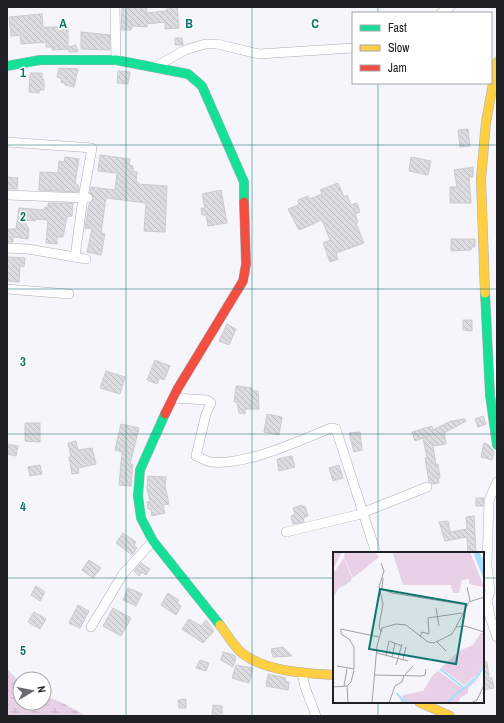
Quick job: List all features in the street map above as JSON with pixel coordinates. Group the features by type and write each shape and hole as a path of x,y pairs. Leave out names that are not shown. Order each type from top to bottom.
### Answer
{"main road":[{"path":"7,66 40,60 116,60 188,74 202,86 244,182 246,264 243,281 173,398 140,470 138,496 141,518 153,541 243,654 266,665 302,673 333,675"},
{"path":"497,62 484,143 484,165 480,180 486,337 490,395 497,445"},
{"path":"429,705 450,716"}],"street":[{"path":"115,7 116,60"},
{"path":"155,67 185,50 205,44 217,44 259,54 352,48"},
{"path":"7,142 92,148 86,198 75,257"},
{"path":"7,195 86,198"},
{"path":"7,248 28,249 86,259"},
{"path":"7,289 69,294"},
{"path":"173,398 207,400 211,403 206,414 196,456 210,462 242,460 290,445 331,428 336,429 376,552"},
{"path":"497,482 489,500 487,558 490,592 487,599 490,617 497,637"},
{"path":"286,532 357,515 426,487"},
{"path":"91,627 123,574 153,541"},
{"path":"302,673 305,687 316,716"}],"green space":[{"path":"7,669 12,674 12,711 52,711 52,699 61,702 86,716 7,716"}],"building":[{"path":"122,7 147,7 146,13 167,11 166,7 177,7 179,28 165,29 165,22 147,24 147,27 132,26 131,30 121,30"},
{"path":"42,14 43,27 68,27 68,47 76,45 78,52 69,52 68,49 52,50 52,47 46,47 46,42 21,44 20,35 11,36 9,17"},
{"path":"81,32 110,35 110,50 81,49"},
{"path":"175,38 182,38 183,45 175,45"},
{"path":"59,68 78,69 74,87 65,85 65,83 61,82 62,79 57,77"},
{"path":"118,71 130,72 128,84 117,83"},
{"path":"30,73 42,73 42,79 44,79 44,90 39,90 39,93 29,92"},
{"path":"468,129 470,146 460,147 458,130"},
{"path":"100,155 130,159 129,165 133,166 133,171 137,172 136,182 138,182 138,184 167,186 165,232 144,231 146,203 106,198 101,233 105,234 101,255 87,252 92,229 85,228 89,204 94,199 90,193 91,187 115,190 117,173 98,171"},
{"path":"65,157 79,159 75,183 79,186 78,192 39,190 40,172 58,173 59,161 64,162"},
{"path":"411,157 431,161 428,175 409,171"},
{"path":"473,167 473,177 469,177 471,203 450,203 450,187 457,187 454,170"},
{"path":"7,177 18,178 17,189 7,189"},
{"path":"338,183 344,197 347,195 351,205 357,203 360,212 355,214 358,222 356,223 364,243 336,253 338,259 330,262 323,243 330,240 322,220 299,230 288,209 299,205 298,200 308,196 310,199 322,194 320,190"},
{"path":"221,190 227,223 208,226 206,215 202,215 201,208 205,208 202,194"},
{"path":"48,203 73,203 72,216 67,217 63,237 57,237 57,244 46,243 48,220 35,219 35,221 23,220 29,229 28,239 13,237 13,242 7,242 7,229 16,229 19,208 44,210 45,207 48,208"},
{"path":"451,239 475,239 475,247 471,247 471,250 451,251"},
{"path":"7,257 25,258 24,267 20,266 19,282 7,281"},
{"path":"463,320 472,320 472,331 463,330"},
{"path":"227,324 236,329 229,345 219,341"},
{"path":"155,360 170,366 164,380 159,378 157,384 147,380"},
{"path":"106,371 125,377 120,394 100,388"},
{"path":"236,386 252,388 252,391 258,391 259,409 245,409 245,414 239,413 237,402 234,402"},
{"path":"267,414 282,417 279,435 264,432"},
{"path":"483,416 486,424 478,427 475,419"},
{"path":"465,419 466,421 444,433 446,444 433,446 440,478 438,478 439,483 432,484 429,482 425,458 427,458 423,438 415,441 412,432 432,426 433,430 451,421"},
{"path":"25,423 40,423 40,442 25,441"},
{"path":"121,424 139,428 130,464 133,464 131,486 119,485 122,452 115,450"},
{"path":"360,432 362,450 354,452 349,433"},
{"path":"76,441 78,450 92,448 96,464 78,468 79,473 72,474 68,443"},
{"path":"484,443 489,445 494,452 492,460 481,457"},
{"path":"7,444 18,446 16,456 7,454"},
{"path":"292,456 295,467 279,471 277,459"},
{"path":"40,465 42,474 30,476 28,467"},
{"path":"339,465 343,478 333,481 329,468"},
{"path":"148,476 166,477 165,486 169,504 163,505 165,513 152,516 151,509 148,509 147,502 150,502 147,489"},
{"path":"476,498 484,498 483,506 476,506"},
{"path":"302,505 302,507 305,506 308,516 303,518 304,522 293,524 291,516 295,514 293,508"},
{"path":"474,516 476,552 468,552 467,537 445,541 439,522 448,521 450,532 467,529 466,517"},
{"path":"123,533 136,542 134,545 137,548 132,555 116,543"},
{"path":"89,560 101,568 93,578 82,570"},
{"path":"141,563 150,569 146,575 142,572 139,576 134,571"},
{"path":"36,586 45,592 40,601 31,595"},
{"path":"128,588 142,594 136,606 123,600"},
{"path":"168,593 179,600 177,603 181,606 176,615 161,605"},
{"path":"78,605 89,611 80,628 69,623"},
{"path":"113,608 131,618 121,636 103,626"},
{"path":"34,612 46,619 40,629 28,622"},
{"path":"189,619 201,626 206,620 214,631 203,643 182,629"},
{"path":"283,647 292,656 273,657 271,649"},
{"path":"223,652 234,655 236,658 233,667 221,660"},
{"path":"200,660 209,663 206,671 196,668"},
{"path":"484,662 487,662 489,678 492,678 494,688 484,690"},
{"path":"236,665 253,668 249,683 232,678"},
{"path":"268,674 286,678 285,681 289,682 288,690 266,686"},
{"path":"186,699 186,708 179,708 178,700"},
{"path":"213,705 222,706 222,716 212,716"}],"traffic: fast":[{"path":"7,66 40,60 116,60 188,74 202,86 244,182 244,202"},
{"path":"485,293 490,395 497,445"},
{"path":"165,414 140,470 138,496 141,518 153,541 220,625"}],"traffic: slow":[{"path":"485,293 481,179 486,122 497,62"},
{"path":"220,625 243,654 264,665 287,670 333,675"},
{"path":"421,703 450,716"}],"traffic: jam":[{"path":"165,414 178,388 243,281 246,264 244,202"}]}
